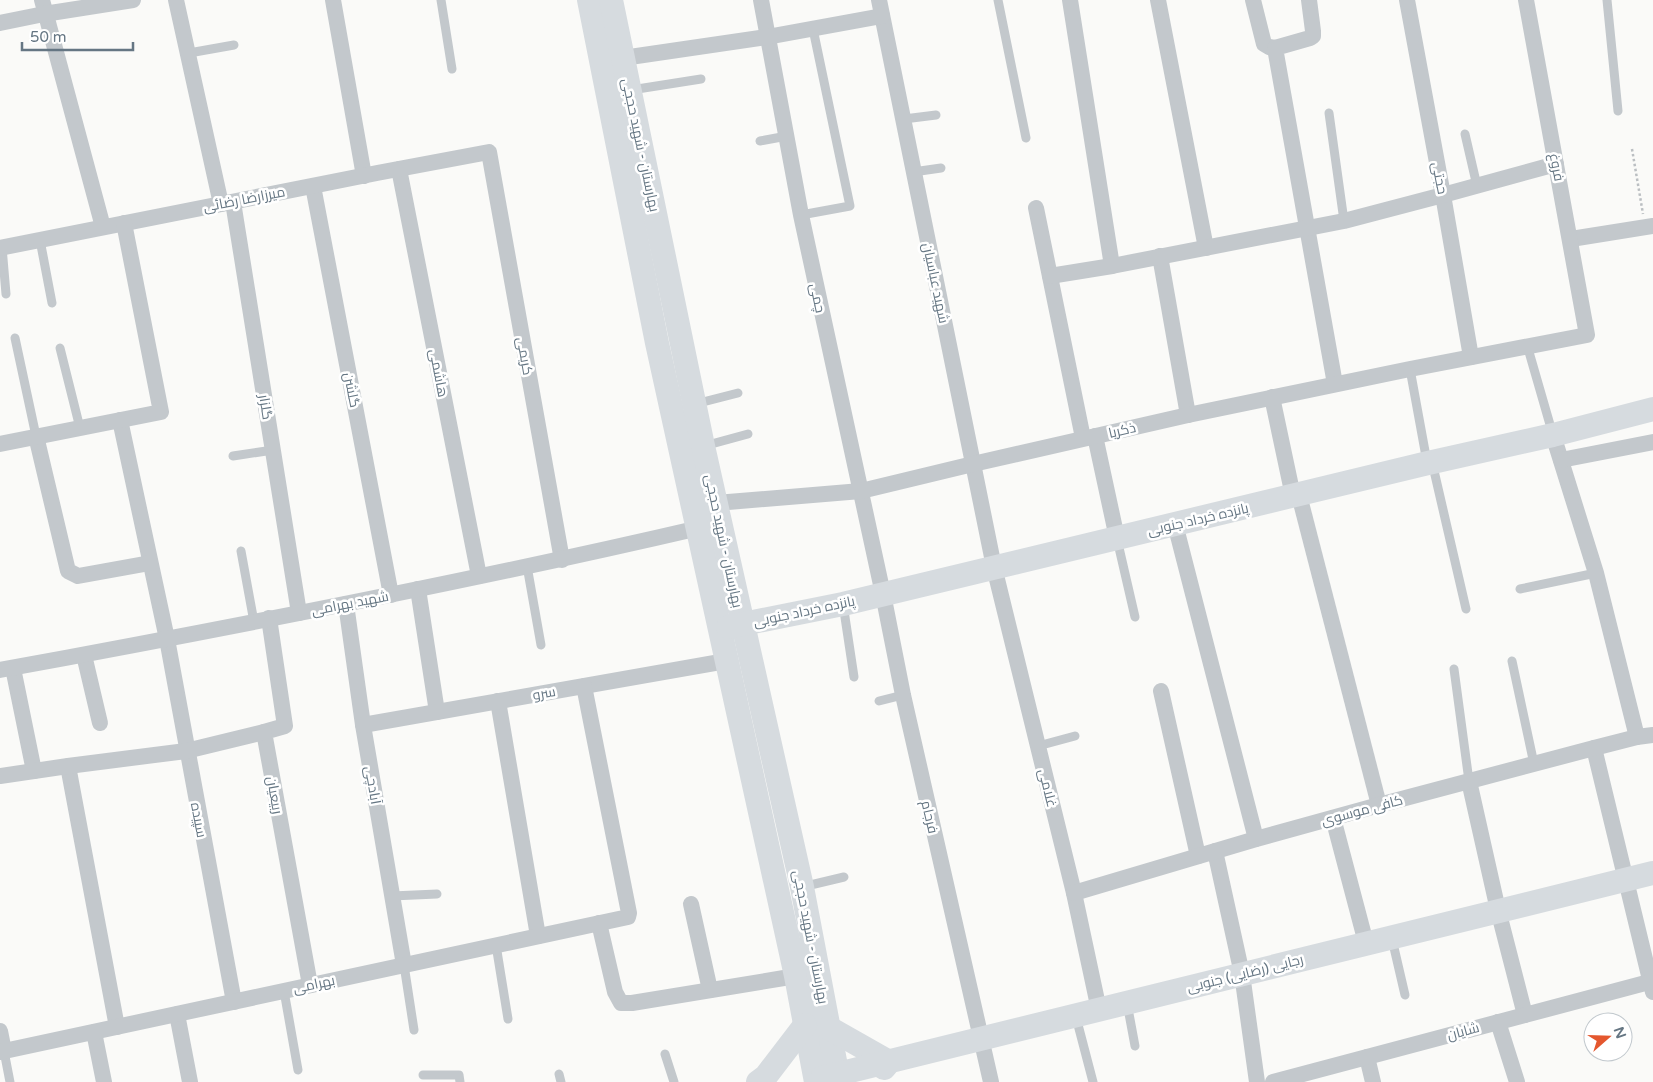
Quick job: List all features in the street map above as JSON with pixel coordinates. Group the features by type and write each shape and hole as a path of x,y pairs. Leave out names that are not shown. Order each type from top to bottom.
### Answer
{"main road":[{"name":"بهارستان - شهید حججی","path":"589,0 657,343 699,528 731,627 802,887 805,1025 823,1080"},
{"name":"بهارستان - شهید حججی","path":"611,0 716,504 731,627 726,662 804,980 829,1028 823,1080"},
{"name":"پانزده خرداد جنوبی","path":"731,627 843,604 994,566 1296,496 1430,462 1553,435 1653,409"},
{"name":"رجایی (رضایی) جنوبی","path":"823,1080 1498,910 1653,873"},
{"path":"758,1082 766,1076 805,1025"},
{"path":"829,1028 889,1062 875,1082"}],"street":[{"path":"0,23 43,7 134,0"},
{"name":"گلزار","path":"176,0 227,203 273,450 299,613"},
{"path":"332,0 364,176"},
{"name":"چمی","path":"761,0 800,215 883,594"},
{"path":"1070,0 1112,266"},
{"path":"1158,0 1206,248"},
{"path":"1253,0 1264,44 1275,48 1313,36 1314,31 1309,0"},
{"name":"حجتی","path":"1407,0 1471,357"},
{"name":"فروغ","path":"1526,0 1587,335"},
{"path":"43,7 104,227"},
{"path":"624,58 813,29 881,8"},
{"name":"شهید عباسیان","path":"881,8 994,566"},
{"path":"1275,48 1335,384"},
{"name":"میرزارضا رضائی","path":"1,244 40,240 489,152"},
{"name":"کریمی","path":"489,152 562,560"},
{"path":"1050,276 1112,266 1308,228 1443,196 1556,164"},
{"name":"هاشمی","path":"399,169 479,576"},
{"name":"گلشن","path":"313,186 391,595"},
{"path":"1036,208 1050,276 1089,437 1117,538"},
{"path":"0,444 161,412 124,223"},
{"path":"1571,239 1649,227"},
{"path":"1160,256 1188,415"},
{"name":"ذکریا","path":"716,504 861,491 1188,415 1527,345 1587,335"},
{"path":"1272,397 1296,496 1380,805"},
{"name":"سپیده","path":"120,420 167,638 186,751 234,1002"},
{"path":"1553,435 1596,573 1637,737"},
{"path":"36,436 68,571 78,576 150,563"},
{"path":"1561,460 1653,442"},
{"path":"1175,524 1256,839"},
{"name":"شهید بهرامی","path":"7,669 391,595 562,560 699,528"},
{"name":"غلامی","path":"994,566 1074,893 1099,1010"},
{"path":"418,589 437,712"},
{"name":"فرجام","path":"883,594 903,695 991,1082"},
{"name":"آبادچی","path":"346,604 363,725 404,965"},
{"path":"0,776 186,751 285,726 262,620"},
{"path":"84,655 100,723"},
{"name":"سرو","path":"363,725 726,662"},
{"path":"7,669 34,771"},
{"name":"بهرامی","path":"2,1051 628,917 621,871 584,686"},
{"path":"1161,691 1198,856"},
{"path":"498,701 538,936"},
{"name":"ربیعیان","path":"264,732 310,985"},
{"name":"کافی موسوی","path":"1074,893 1256,839 1380,805 1594,748 1653,735"},
{"path":"1594,748 1652,985"},
{"path":"68,766 117,1027"},
{"path":"1469,781 1498,910 1525,1015"},
{"path":"1333,818 1366,943"},
{"path":"1215,851 1242,974 1257,1082"},
{"path":"691,904 710,990"},
{"path":"599,923 615,992 621,1003 632,1003 710,990 804,980"},
{"name":"شایان","path":"1273,1082 1525,1015 1652,985"},
{"path":"177,1014 190,1082"},
{"path":"1498,1022 1517,1082"},
{"path":"0,1031 2,1051"},
{"path":"94,1032 104,1082"},
{"path":"1367,1057 1373,1082"}],"lane":[{"path":"442,0 452,69"},
{"path":"998,0 1026,138"},
{"path":"1607,0 1618,111"},
{"path":"800,215 850,206 813,29"},
{"path":"189,53 234,45"},
{"path":"631,90 701,79"},
{"path":"1329,113 1344,220"},
{"path":"904,119 936,115"},
{"path":"1465,134 1477,186"},
{"path":"760,141 787,136"},
{"path":"913,172 941,168"},
{"path":"40,240 52,303"},
{"path":"1,244 6,294"},
{"path":"15,338 36,436"},
{"path":"1527,345 1553,435"},
{"path":"60,348 80,428"},
{"path":"1410,369 1430,462 1466,608"},
{"path":"695,404 738,393"},
{"path":"704,446 748,434"},
{"path":"233,456 273,450"},
{"path":"1117,538 1135,617"},
{"path":"241,551 262,620"},
{"path":"527,566 541,645"},
{"path":"1520,589 1596,573"},
{"path":"843,604 854,677"},
{"path":"1512,661 1534,764"},
{"path":"1454,669 1469,781"},
{"path":"879,701 903,695"},
{"path":"1038,746 1075,736"},
{"path":"802,887 844,877"},
{"path":"392,896 437,894"},
{"path":"1392,937 1405,995"},
{"path":"496,945 508,1019"},
{"path":"404,965 414,1030"},
{"path":"284,991 298,1070"},
{"path":"1127,1003 1136,1046"},
{"path":"1075,1016 1093,1082"},
{"path":"2,1051 10,1082"},
{"path":"665,1054 674,1082"},
{"path":"423,1075 459,1075 460,1082"}],"path":[{"path":"1632,149 1649,227"}]}
